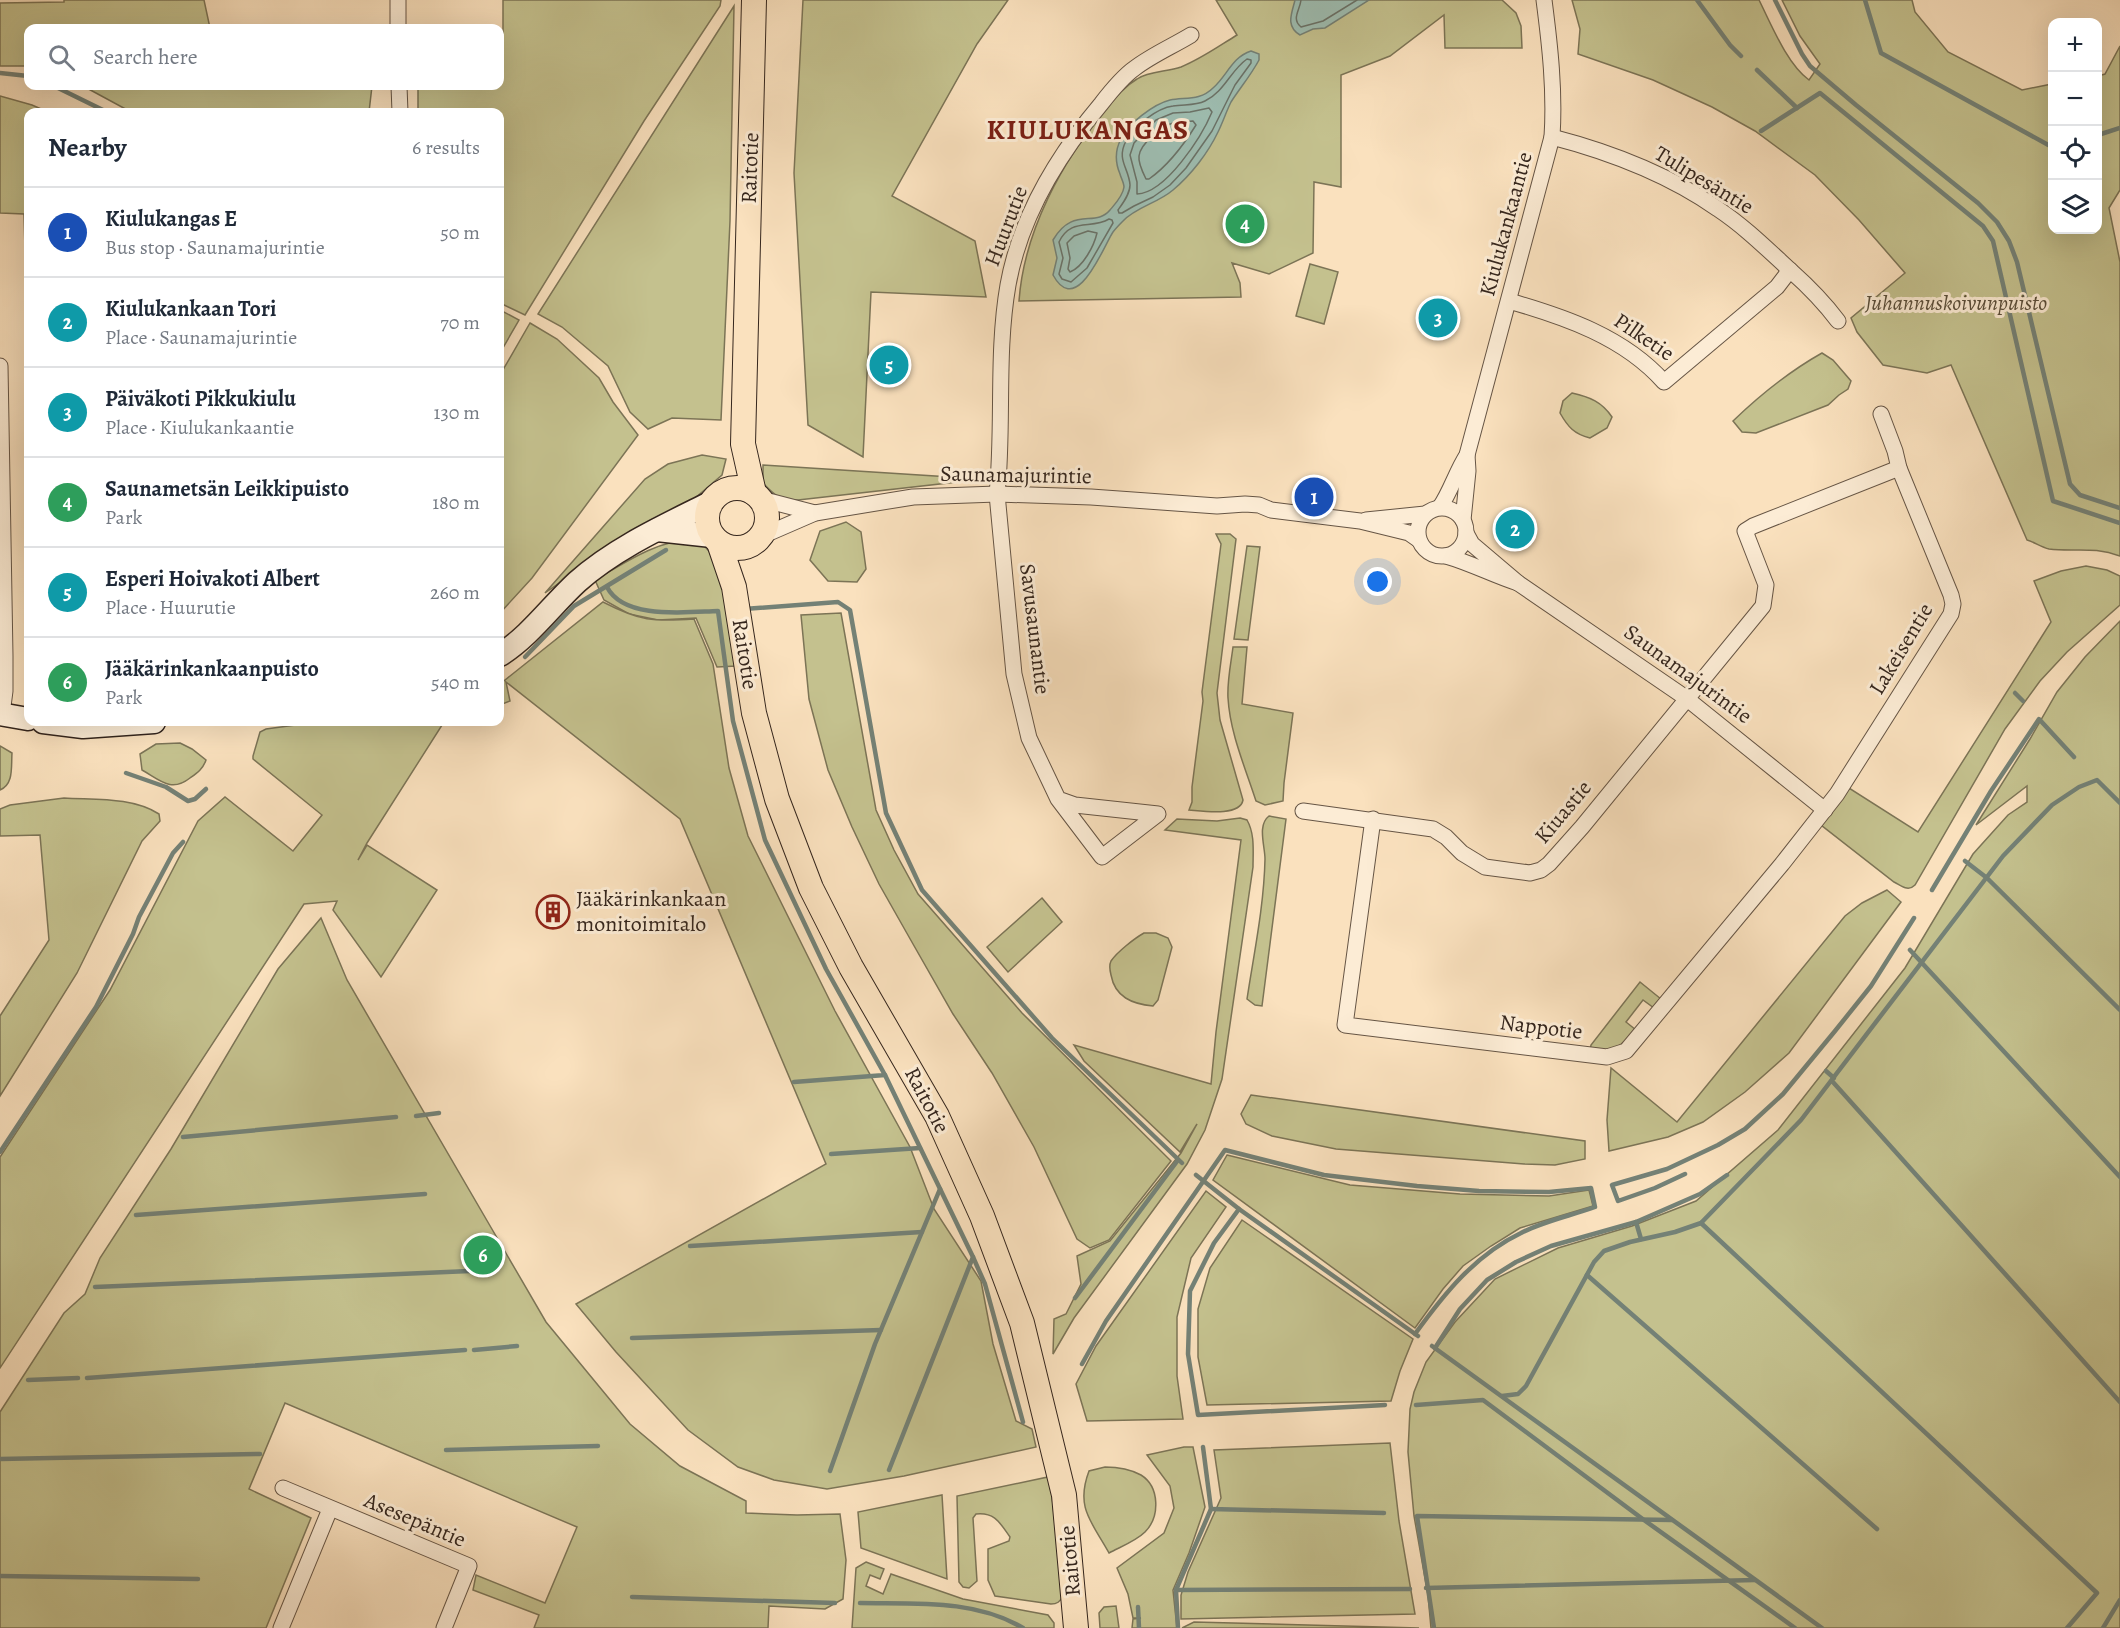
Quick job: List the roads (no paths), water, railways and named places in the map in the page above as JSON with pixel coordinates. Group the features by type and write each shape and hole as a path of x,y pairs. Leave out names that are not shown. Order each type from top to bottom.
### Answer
{"main road":[{"name":"Raitotie","path":"734,587 755,542 766,527 768,517 766,508 757,496 743,444 754,0"},
{"name":"Raitotie","path":"719,496 743,444"},
{"path":"755,542 728,547 716,539 707,519 719,496 736,488 757,496"},
{"name":"Raitotie","path":"716,539 734,587 754,713 777,799 811,888 851,967 937,1116 982,1216 1022,1323 1064,1495 1076,1628"}],"street":[{"path":"398,0 398,24"},
{"name":"Kiulukankaantie","path":"1440,507 1467,455 1552,137 1554,98 1544,0"},
{"name":"Huurutie","path":"997,494 999,392 1008,285 1025,229 1059,160 1088,118 1116,85 1141,64 1191,35"},
{"path":"399,90 400,108"},
{"name":"Tulipesäntie","path":"1552,137 1619,157 1667,179 1717,208 1759,240 1818,295 1838,321"},
{"name":"Pilketie","path":"1509,301 1601,334 1636,356 1664,382 1777,287 1790,270"},
{"path":"0,366 5,656 5,690 1,714 24,718"},
{"name":"Lakeisentie","path":"1825,810 1844,784 1951,614 1953,604 1899,468 1881,414"},
{"name":"Kiulukankaantie","path":"1465,526 1467,455"},
{"path":"1686,698 1763,606 1766,585 1745,531 1899,468"},
{"name":"Saunamajurintie","path":"755,542 815,513 914,497 997,494 1091,497 1217,506 1259,505 1272,510 1360,521 1409,533 1419,540"},
{"name":"Savusaunantie","path":"997,494 1014,674 1029,738 1058,799 1102,857 1158,814 1076,806 1058,799"},
{"path":"504,652 526,635 577,582 601,564 719,496"},
{"name":"Saunamajurintie","path":"757,496 815,513"},
{"path":"1440,507 1453,510 1465,526 1460,548 1446,556 1430,553 1419,540 1418,526 1425,514 1440,507"},
{"name":"Saunamajurintie","path":"1360,521 1425,514"},
{"name":"Saunamajurintie","path":"1465,526 1472,544 1518,583 1686,698 1825,810"},
{"path":"657,530 716,539"},
{"name":"Saunamajurintie","path":"1446,556 1518,583"},
{"name":"Kiuastie","path":"1303,811 1433,829 1446,837 1462,853 1485,867 1530,873 1541,870 1582,827 1686,698"},
{"path":"74,726 96,726"},
{"name":"Nappotie","path":"1373,819 1345,1025 1607,1057 1626,1051 1825,810"},
{"name":"Asesepäntie","path":"283,1488 469,1566 444,1628"},
{"path":"281,1628 330,1509"}],"water":[{"path":"1295,0 1369,0 1325,28 1313,29 1300,35 1292,28 1291,23"},
{"path":"1251,51 1259,54 1259,60 1231,102 1214,140 1186,178 1173,190 1134,212 1121,223 1113,232 1089,275 1080,284 1071,289 1062,286 1053,275 1057,258 1053,240 1061,230 1076,220 1098,218 1104,215 1122,194 1124,184 1116,156 1124,133 1142,115 1164,102 1198,97 1208,92 1239,58"}],"waterway":[{"path":"1697,0 1730,45 1741,56"},
{"path":"1775,0 1810,66 1978,203 1997,222 2009,241 2017,262 2070,484 2080,495 2120,508"},
{"path":"1865,0 1881,53 2048,145"},
{"path":"1757,70 1797,108"},
{"path":"0,73 24,76"},
{"path":"62,90 99,108"},
{"path":"1761,131 1820,93 1983,226 1993,241 2053,501 2120,523"},
{"path":"2102,134 2120,128"},
{"path":"525,657 574,606 666,550"},
{"path":"607,587 615,598 641,609 673,613 718,611 733,721 765,840 826,969 885,1075 794,1082"},
{"path":"744,609 838,602 850,610 886,813 922,890 1052,1038 1182,1163"},
{"path":"2015,693 2023,701"},
{"path":"1932,890 1991,791 2039,719 2074,757"},
{"path":"126,773 166,787 188,801 195,799 206,789"},
{"path":"1502,1396 1518,1394 1526,1386 1594,1262 1604,1251 1701,1223 1801,1120 2003,856 2052,805 2079,787 2097,780 2120,803"},
{"path":"0,1152 96,1007 133,934 139,917 173,853 183,842"},
{"path":"1965,861 1987,878 2120,1010"},
{"path":"1685,1174 1618,1201 1612,1185 1667,1169 1718,1145 1745,1129 1783,1094 1835,1031 1871,986 1914,918"},
{"path":"1910,950 2120,1177"},
{"path":"1826,1071 1834,1078"},
{"path":"885,1075 973,1257 889,1470"},
{"path":"1832,1081 2120,1402"},
{"path":"416,1116 439,1113"},
{"path":"183,1137 396,1117"},
{"path":"831,1154 920,1148"},
{"path":"1082,1364 1106,1321 1225,1150 1324,1175 1417,1186 1479,1191 1549,1192 1591,1188 1595,1207 1530,1229 1489,1252 1449,1290 1415,1334"},
{"path":"1075,1298 1178,1160"},
{"path":"1196,1175 1239,1209 1418,1336"},
{"path":"1435,1348 1460,1309 1487,1280 1516,1262 1551,1246 1636,1222 1700,1194 1727,1175"},
{"path":"830,1471 875,1344 940,1189"},
{"path":"136,1215 425,1194"},
{"path":"1239,1209 1214,1243 1190,1291 1188,1354 1198,1415 1385,1405"},
{"path":"1636,1222 1641,1239"},
{"path":"1701,1223 2097,1593 2067,1628"},
{"path":"690,1246 922,1232"},
{"path":"973,1257 985,1284 1023,1422"},
{"path":"95,1287 470,1271"},
{"path":"1587,1275 1877,1529"},
{"path":"632,1338 881,1330"},
{"path":"474,1350 517,1346"},
{"path":"1432,1346 1822,1628"},
{"path":"87,1378 465,1350"},
{"path":"28,1380 78,1378"},
{"path":"1416,1405 1483,1400 1644,1520 1795,1628"},
{"path":"446,1450 598,1446"},
{"path":"1178,1628 1176,1590 1211,1509 1203,1447"},
{"path":"0,1459 260,1454"},
{"path":"1211,1509 1384,1513"},
{"path":"1434,1628 1417,1516 1672,1520"},
{"path":"0,1576 198,1579"},
{"path":"1426,1588 1755,1580"},
{"path":"1176,1590 1410,1589"},
{"path":"632,1597 835,1603"},
{"path":"2103,1628 2120,1600"},
{"path":"860,1603 923,1604 965,1608 985,1612 1023,1628"},
{"path":"1138,1607 1139,1628"}],"place":[{"name":"Saunametsän Leikkipuisto","path":"1245,224"},
{"name":"Päiväkoti Pikkukiulu","path":"1438,318"},
{"name":"Esperi Hoivakoti Albert","path":"889,365"},
{"name":"Kiulukangas E","path":"1314,497"},
{"name":"Kiulukankaan Tori","path":"1515,529"},
{"name":"Jääkärinkankaan monitoimitalo","path":"553,912"},
{"name":"Jääkärinkankaanpuisto","path":"483,1255"}],"district":[{"name":"KIULUKANGAS","path":"1088,130"}],"park label":[{"name":"Juhannuskoivunpuisto","path":"1956,303"}]}
